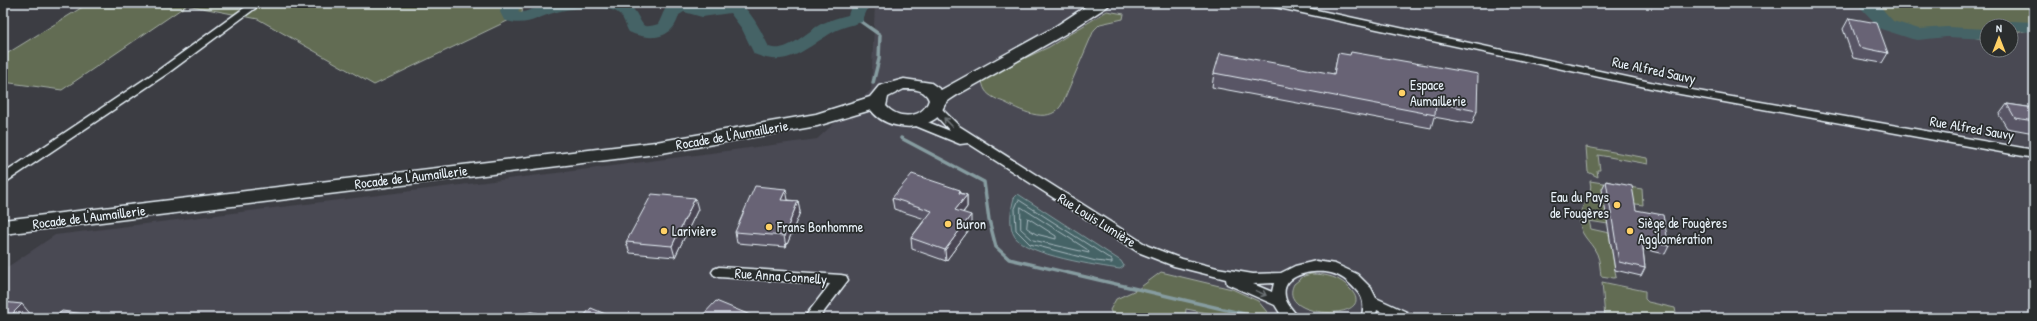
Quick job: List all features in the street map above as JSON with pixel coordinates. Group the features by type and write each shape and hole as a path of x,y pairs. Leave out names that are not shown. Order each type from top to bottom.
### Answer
{"main road":[{"path":"1014,55 941,82 924,86 904,84 895,86 880,94 881,108 893,120 915,120 931,114 937,104 951,91 1059,31 1102,3"},
{"path":"924,86 934,91 937,104"},
{"name":"Rocade de l'Aumaillerie","path":"3,227 656,148 881,108"}],"street":[{"name":"Rue Alfred Sauvy","path":"1270,3 1669,90 2034,154"},
{"path":"3,180 164,71 256,4"},
{"name":"Rue Louis Lumière","path":"937,104 955,129 1143,249 1179,263 1217,274 1280,302"},
{"name":"Rue Louis Lumière","path":"915,120 985,149"},
{"path":"1291,318 1280,302 1279,285 1283,278 1301,267 1320,266 1330,267 1344,272 1363,286 1370,301 1371,308 1368,318"},
{"name":"Rue Anna Connelly","path":"719,272 841,280 811,318"},
{"name":"Rue Louis Lumière","path":"1217,274 1253,279 1283,278"},
{"path":"1370,301 1406,318"}],"shaded area":[{"path":"875,3 1095,3 1115,7 1126,3 1865,3 1879,26 1923,38 1948,32 1979,38 1979,58 2019,58 2019,32 2034,29 2034,318 3,318 3,270 55,235 597,168 817,139 871,90"}],"green space":[{"path":"89,3 523,3 522,14 374,85 258,19 187,5 62,90 3,82 3,56"},
{"path":"1865,3 2034,3 2034,29 2019,32 2019,18 1979,18 1979,38 1948,32 1924,38 1878,26"},
{"path":"1107,11 1124,14 1123,19 1100,24 1094,30 1063,102 1052,114 1037,115 1029,113 994,98 985,90 982,78 1049,47"},
{"path":"1586,147 1647,158 1648,164 1598,155 1600,170 1597,170 1598,177 1588,172"},
{"path":"1590,181 1642,189 1643,205 1629,203 1608,224 1589,221 1591,229 1609,233 1616,277 1614,278 1601,276 1597,254 1585,237 1581,228 1580,216 1589,195 1591,186"},
{"path":"1161,272 1232,289 1258,301 1272,318 1234,318 1186,309 1185,318 1131,318 1113,316 1110,310 1116,299 1138,289"},
{"path":"1311,274 1332,277 1346,285 1356,299 1352,307 1341,311 1327,312 1312,310 1299,305 1292,296 1294,284 1304,276"},
{"path":"1602,282 1645,291 1645,299 1648,302 1675,308 1677,318 1605,318"}],"water":[{"path":"1018,194 1121,261 1124,266 1120,269 1064,259 1033,249 1022,243 1015,237 1011,228 1011,212 1013,202 1014,198"}],"building":[{"path":"1849,18 1877,23 1888,53 1859,47"},
{"path":"1351,52 1478,74 1477,111 1436,103 1435,115 1214,73 1220,53 1334,74 1338,53 1350,55"},
{"path":"2007,104 2034,108 2034,121 2015,118"},
{"name":"Buron","path":"912,174 960,190 959,193 967,195 955,210 971,215 945,250 911,238 932,211 892,198"},
{"name":"Siège de Fougères Agglomération","path":"1606,181 1632,186 1636,210 1663,215 1669,246 1642,241 1645,268 1619,262"},
{"name":"Frans Bonhomme","path":"755,186 786,189 781,200 798,201 784,236 735,232"},
{"name":"Larivière","path":"652,194 695,198 672,246 626,242"},
{"path":"716,301 755,317 700,318"},
{"path":"3,302 22,304 13,313 50,318 3,318"},
{"path":"591,308 615,318 582,318"},
{"path":"62,311 100,316 98,318 54,318"}],"waterway":[{"path":"512,3 509,12 510,16 515,18 526,18 556,7 572,4 594,3"},
{"path":"603,3 624,9 630,16 635,28 644,32 664,29 668,25 671,13 681,6 702,12 721,8 732,8 737,10 751,28 761,50 770,54 787,53 829,27 856,18 861,3"},
{"path":"1865,3 1871,7 1887,25 1918,35 1947,32 1979,34"},
{"path":"856,18 880,35 879,59 873,83"},
{"path":"2019,26 2034,27"},
{"path":"901,138 984,182 989,220 996,247 1009,259 1257,317"}],"place":[{"name":"Espace Aumaillerie","path":"1402,93"},
{"name":"Eau du Pays de Fougères","path":"1617,205"},
{"name":"Buron","path":"948,224"},
{"name":"Frans Bonhomme","path":"769,227"},
{"name":"Larivière","path":"664,231"},
{"name":"Siège de Fougères Agglomération","path":"1630,231"}]}
